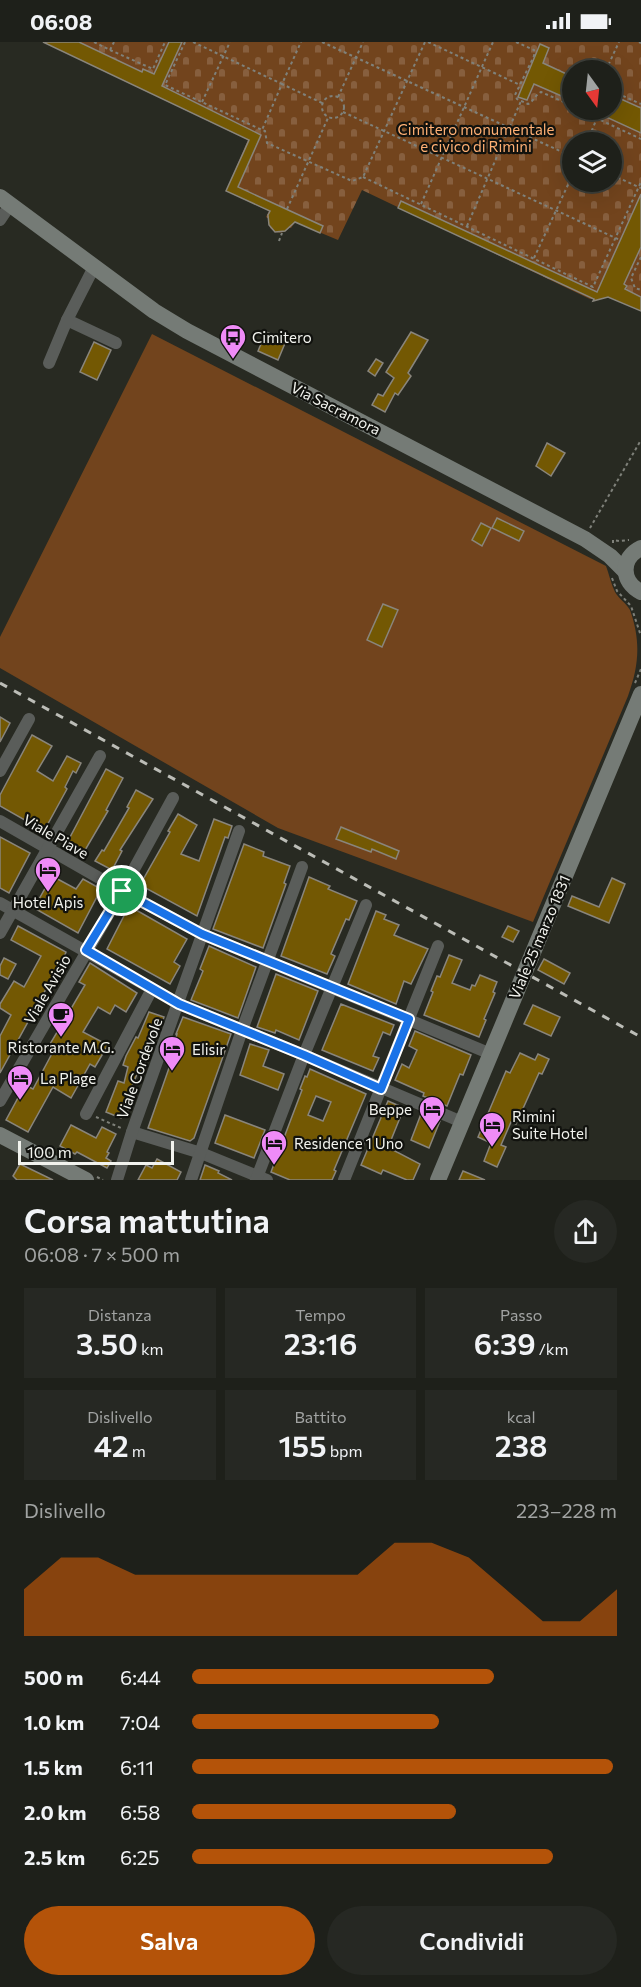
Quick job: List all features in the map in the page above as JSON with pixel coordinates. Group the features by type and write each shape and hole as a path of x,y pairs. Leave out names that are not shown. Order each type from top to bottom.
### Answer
{"street":[{"path":"0,220 5,201"},
{"name":"Via Sacramora","path":"5,201 153,310 187,331 585,539 610,556 618,571 640,594"},
{"path":"50,363 67,320 94,267"},
{"path":"67,320 116,343"},
{"name":"Via Sacramora","path":"585,539 613,549 638,545"},
{"path":"618,571 638,545"},
{"name":"Viale 25 marzo 1831","path":"438,1180 641,694"},
{"path":"0,771 29,719"},
{"path":"0,933 100,756"},
{"name":"Viale Avisio","path":"0,1101 122,891 172,798"},
{"name":"Viale Piave","path":"0,821 202,934 491,1054"},
{"name":"Viale Cordevole","path":"117,1180 239,831"},
{"path":"191,1180 242,1030 302,867"},
{"path":"0,903 179,1004 462,1122"},
{"path":"132,1132 201,1153 260,1179 304,1055 366,906"},
{"path":"344,1180 438,946"},
{"path":"86,1113 152,988"},
{"path":"0,1135 86,1180"}],"path":[{"path":"94,42 153,69 165,42"},
{"path":"110,50 114,42"},
{"path":"185,42 165,85 265,131 267,143 352,181 363,177 593,287 641,182"},
{"path":"193,42 322,103"},
{"path":"202,102 230,42"},
{"path":"262,130 301,42"},
{"path":"322,42 562,152"},
{"path":"338,97 363,42"},
{"path":"363,177 426,42 520,85"},
{"path":"421,204 493,42"},
{"path":"516,42 534,50 534,56 515,95 517,99 528,104 532,102 536,94 541,92 562,101"},
{"path":"611,60 619,42"},
{"path":"622,95 641,104"},
{"path":"330,96 338,97 343,102 343,112 336,118 328,118 322,111 322,103 330,96"},
{"path":"467,226 521,101"},
{"path":"343,112 620,240"},
{"path":"287,209 328,118"},
{"path":"601,120 641,139"},
{"path":"622,180 640,188"},
{"path":"534,259 565,192"},
{"path":"279,241 282,233"},
{"path":"641,257 631,278 635,288 641,290"},
{"path":"585,539 641,440"},
{"path":"612,544 613,540 638,545"},
{"path":"618,571 613,582 617,591 631,606 641,636"},
{"path":"86,1113 132,1132"}],"green space":[{"name":"Cimitero monumentale e civico di Rimini","path":"53,42 641,42 641,311 609,296 590,299 362,190 338,240 295,222 285,231 275,231 270,228 269,219 266,217 269,211 226,191 248,140 51,46"},
{"path":"152,334 606,566 615,592 630,610 634,621 637,653 634,674 628,696 533,922 278,828 0,668 0,637"}],"building":[{"path":"43,42 79,42 142,72 143,69 154,74 169,42 182,42 162,86 261,135 238,187 323,226 320,233 295,222 285,231 275,232 269,225 270,211 226,191 249,140"},
{"path":"540,44 549,48 543,63 562,72 562,96 534,84 527,100 518,97"},
{"path":"622,99 641,108 641,133 613,120 622,120"},
{"path":"641,194 641,247 624,284 627,286 625,289 641,297 641,311 608,297 593,301 594,299 398,208 401,201 597,292"},
{"path":"266,332 286,341 278,360 258,351"},
{"path":"411,332 428,340 408,373 411,376 398,395 395,393 385,412 372,405 378,394 383,396 394,378 386,372"},
{"path":"94,342 111,350 97,380 80,372"},
{"path":"376,359 383,363 375,376 368,371"},
{"path":"547,443 565,453 551,476 536,466"},
{"path":"497,518 524,531 519,541 492,528"},
{"path":"481,523 491,528 482,546 472,540"},
{"path":"383,604 398,610 382,647 367,640"},
{"path":"0,717 10,723 0,742"},
{"path":"32,735 52,746 37,771 53,781 67,756 81,763 76,773 73,771 65,787 67,789 44,831 0,806 0,795"},
{"path":"106,769 123,778 106,810 108,811 84,852 68,841"},
{"path":"136,790 153,799 120,850 122,851 112,870 95,861 102,850 104,851 129,808 127,807"},
{"path":"178,814 197,825 181,854 199,861 214,819 232,826 228,838 225,837 197,916 140,885"},
{"path":"341,827 399,851 396,859 372,849 371,852 336,839"},
{"path":"0,837 30,853 9,893 0,888"},
{"path":"244,844 264,852 263,856 290,866 284,883 286,884 263,948 213,929"},
{"path":"52,876 76,889 83,879 101,889 78,933 34,908"},
{"path":"309,877 330,886 328,889 357,901 349,920 346,919 331,954 335,956 327,974 281,956"},
{"path":"612,878 625,884 609,923 568,906 572,896 599,907"},
{"path":"129,906 187,939 174,962 180,966 170,984 107,949"},
{"path":"376,911 386,915 384,919 399,925 394,935 428,949 411,984 404,981 396,1004 348,984"},
{"path":"18,926 66,952 59,970 57,969 0,1073 0,1036 11,1015 0,1008 0,1004 14,981 24,987 41,956 11,940"},
{"path":"508,926 519,931 513,942 502,937"},
{"path":"209,946 256,967 238,1018 191,1000 203,971 200,969"},
{"path":"449,955 462,960 452,983 470,990 472,985 475,986 480,975 497,982 479,1037 424,1015 437,976 440,977"},
{"path":"4,958 16,964 8,979 0,975 0,966"},
{"path":"544,959 570,973 564,984 538,970"},
{"path":"90,963 137,993 126,1012 115,1005 110,1014 98,1007 83,1032 108,1045 95,1067 90,1064 71,1098 53,1087 28,1132 6,1120 25,1085 33,1089 55,1048 50,1044 85,985 79,982"},
{"path":"276,974 318,991 299,1040 276,1030 275,1033 257,1027"},
{"path":"341,1004 394,1025 390,1035 383,1032 373,1056 379,1058 373,1071 322,1050"},
{"path":"533,1005 560,1017 551,1036 524,1024"},
{"path":"149,1012 164,1017 159,1031 155,1030 141,1075 137,1074 130,1092 134,1093 127,1113 123,1111 121,1118 106,1112 118,1081 124,1083 128,1067 123,1065 126,1056 136,1037 138,1038"},
{"path":"183,1017 231,1034 194,1138 190,1141 148,1128 176,1048 173,1047"},
{"path":"415,1031 471,1055 463,1075 460,1074 447,1106 395,1080 402,1064 409,1068 417,1050 409,1046"},
{"path":"250,1044 269,1050 263,1066 284,1074 278,1090 240,1075"},
{"path":"520,1053 535,1060 538,1054 549,1059 542,1074 539,1073 516,1124 511,1122 501,1145 506,1147 497,1167 484,1161 491,1143 478,1137 506,1071 510,1073"},
{"path":"310,1069 366,1094 334,1170 336,1171 332,1180 290,1180 271,1172 302,1090 300,1089 305,1076 307,1077","holes":["316,1096 331,1102 323,1121 308,1115"]},
{"path":"388,1101 404,1108 389,1145 393,1146 391,1149 420,1164 413,1180 407,1180 383,1170 381,1174 361,1165"},
{"path":"421,1114 440,1121 429,1148 411,1140"},
{"path":"225,1115 265,1130 254,1158 215,1143"},
{"path":"71,1125 96,1138 102,1127 116,1134 107,1152 109,1153 106,1158 111,1161 107,1168 60,1146"},
{"path":"157,1159 181,1172 177,1180 138,1180 146,1165 152,1168"},
{"path":"20,1164 53,1180 17,1180 13,1176"},
{"path":"205,1165 219,1171 218,1173 232,1180 200,1180"},
{"path":"463,1171 485,1180 459,1180"}],"railway":[{"path":"0,683 641,1037"}],"place":[{"name":"Cimitero","path":"233,360"},
{"name":"Hotel Apis","path":"48,893"},
{"name":"Ristorante M.G.","path":"61,1038"},
{"name":"Elisir","path":"172,1072"},
{"name":"La Plage","path":"20,1101"},
{"name":"Beppe","path":"432,1132"},
{"name":"Rimini Suite Hotel","path":"492,1148"},
{"name":"Residence 1 Uno","path":"274,1166"}],"route":[{"path":"122,891 202,934 409,1019 381,1089 179,1004 86,950 122,891"}]}
